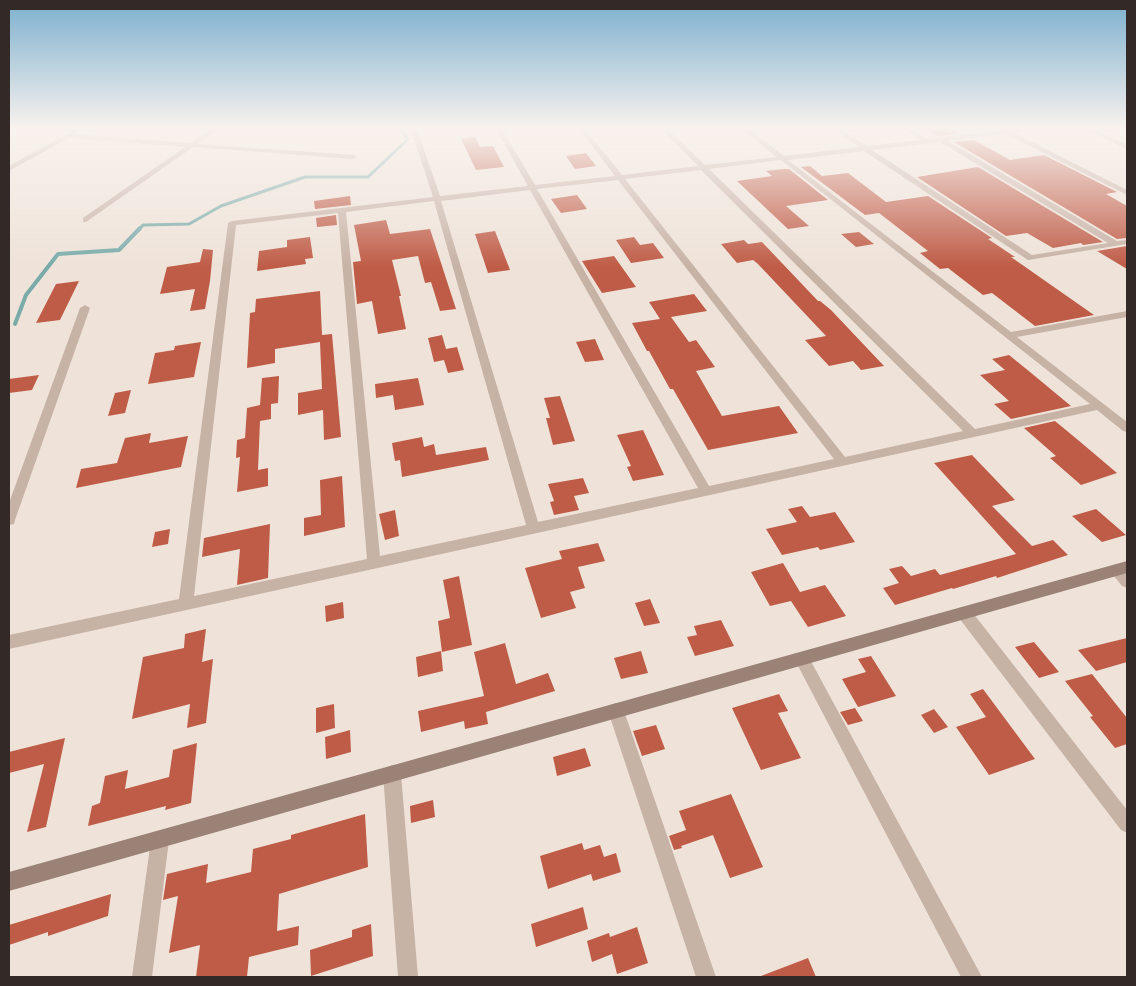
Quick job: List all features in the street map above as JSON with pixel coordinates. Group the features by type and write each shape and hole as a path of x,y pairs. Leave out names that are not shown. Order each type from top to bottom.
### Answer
{"street":[{"path":"86,220 150,175"},
{"path":"429,175 533,528"},
{"path":"525,175 706,491"},
{"path":"619,175 842,461"},
{"path":"186,604 232,224 645,175"},
{"path":"709,175 972,433"},
{"path":"802,175 1127,428"},
{"path":"904,175 1031,258 1127,242"},
{"path":"1001,175 1116,244"},
{"path":"1092,175 1127,193"},
{"path":"342,210 374,563"},
{"path":"9,520 85,308"},
{"path":"1008,336 1127,314"},
{"path":"9,642 1098,406"},
{"path":"9,882 964,613 1123,573"},
{"path":"964,613 1127,824"},
{"path":"802,659 972,977"},
{"path":"616,711 706,977"},
{"path":"392,774 408,977"},
{"path":"142,977 160,840"}],"building":[{"path":"771,175 797,175 828,200 786,206 809,226 788,229 737,181 772,176"},
{"path":"812,175 851,175 886,202 928,196 992,238 988,239 1094,315 1035,326 992,293 983,295 948,268 940,269 920,253 928,251 879,213 865,215"},
{"path":"929,175 991,175 1103,242 1083,245 1081,243 1053,248 1027,233 1006,236 917,177"},
{"path":"1009,175 1083,175 1117,192 1106,194 1127,206 1127,238 1117,239"},
{"path":"577,195 587,209 561,213 551,199"},
{"path":"350,196 351,205 315,209 314,201"},
{"path":"336,215 337,225 317,227 316,218"},
{"path":"386,220 390,234 430,229 456,309 440,311 431,282 425,283 418,256 392,260 401,296 399,296 406,329 378,334 372,301 357,304 353,262 361,261 354,225"},
{"path":"495,231 510,270 488,273 475,234"},
{"path":"859,232 874,244 856,247 841,234"},
{"path":"310,237 313,258 305,259 306,264 257,271 259,251 287,247 287,240"},
{"path":"634,237 640,245 653,243 664,258 631,263 616,240"},
{"path":"744,240 748,244 762,242 884,366 861,370 853,361 829,366 805,340 826,336 758,264 753,260 737,263 721,244"},
{"path":"1127,246 1127,269 1097,251"},
{"path":"203,249 213,250 205,309 190,311 195,289 160,294 167,267 200,262"},
{"path":"614,256 636,287 602,293 582,261"},
{"path":"79,281 60,320 36,323 56,284"},
{"path":"320,291 322,335 332,334 341,437 324,440 323,410 298,415 298,393 322,389 320,342 275,349 275,363 247,368 250,313 255,312 256,299"},
{"path":"694,294 707,311 671,317 689,342 696,340 715,367 696,371 722,416 779,406 798,433 708,450 673,389 670,389 649,351 647,351 632,323 660,319 649,302"},
{"path":"442,335 446,349 457,347 464,370 448,373 444,360 434,362 428,338"},
{"path":"595,339 604,360 585,362 576,342"},
{"path":"201,342 194,377 148,384 155,353 174,350 175,346"},
{"path":"1009,355 1071,406 1011,419 994,404 1009,401 980,375 1005,370 992,359"},
{"path":"39,375 32,390 9,393 9,379"},
{"path":"279,376 278,403 271,404 271,419 260,421 258,470 268,468 268,486 237,492 240,457 236,458 237,440 245,438 247,408 260,405 262,378"},
{"path":"418,378 424,405 395,410 393,395 376,398 375,384"},
{"path":"131,390 125,413 108,416 115,393"},
{"path":"560,396 575,441 553,445 546,418 550,418 544,398"},
{"path":"1055,421 1117,473 1081,485 1050,458 1056,456 1024,428"},
{"path":"643,430 664,475 633,481 627,467 631,466 617,435"},
{"path":"151,433 149,443 188,436 181,467 76,488 81,469 117,463 125,438"},
{"path":"422,437 424,447 434,444 436,455 486,447 489,460 402,477 400,460 395,461 392,443"},
{"path":"972,455 1015,500 992,506 1032,546 1053,540 1068,555 997,578 996,576 895,605 883,588 899,583 889,569 902,566 911,576 935,569 940,575 1016,554 934,463"},
{"path":"342,476 345,527 304,536 304,518 321,515 320,480"},
{"path":"583,478 589,493 574,496 579,510 554,515 550,502 554,501 548,484"},
{"path":"802,506 810,517 835,512 855,542 820,550 818,547 782,555 766,529 797,522 788,509"},
{"path":"1096,509 1126,535 1102,542 1072,516"},
{"path":"395,510 399,536 385,540 379,514"},
{"path":"270,524 268,578 237,585 240,549 202,557 204,538"},
{"path":"170,529 168,544 152,547 155,532"},
{"path":"598,543 605,561 578,567 585,588 570,592 576,608 541,618 525,568 562,559 559,551"},
{"path":"783,563 800,592 825,585 846,616 808,627 791,601 770,606 751,572"},
{"path":"459,576 472,645 442,652 438,621 450,618 443,580"},
{"path":"650,599 660,623 644,626 635,603"},
{"path":"343,602 344,618 326,622 325,606"},
{"path":"721,620 734,646 695,656 687,637 697,635 694,626"},
{"path":"206,629 202,662 213,659 206,723 187,728 190,704 132,719 143,657 184,648 185,634"},
{"path":"1127,638 1127,662 1096,671 1078,650"},
{"path":"1034,642 1059,672 1039,678 1015,647"},
{"path":"505,643 516,684 548,673 555,691 486,712 488,724 465,729 464,721 421,732 418,711 484,696 474,652"},
{"path":"441,651 443,671 418,677 416,657"},
{"path":"641,651 648,673 621,679 614,658"},
{"path":"871,656 896,696 858,707 842,679 866,672 858,659"},
{"path":"1092,674 1127,718 1127,744 1115,748 1090,717 1093,716 1065,681"},
{"path":"983,689 1035,759 989,775 956,727 986,717 970,694"},
{"path":"779,694 788,711 778,713 801,758 761,770 732,708"},
{"path":"334,704 335,728 316,733 316,708"},
{"path":"855,708 863,721 848,725 840,712"},
{"path":"934,709 948,727 934,733 921,715"},
{"path":"656,725 665,749 642,756 633,731"},
{"path":"350,730 351,752 326,759 325,737"},
{"path":"65,738 46,827 27,832 44,764 9,773 9,752"},
{"path":"197,743 191,803 165,810 166,806 88,826 92,806 100,803 105,776 128,770 125,789 169,777 173,750"},
{"path":"585,748 591,766 557,776 553,757"},
{"path":"731,794 763,867 730,878 713,835 674,850 669,836 686,830 679,811"},
{"path":"433,800 435,817 411,823 410,806"},
{"path":"365,814 368,867 279,894 277,931 299,926 298,945 249,957 247,977 196,977 200,945 169,953 178,896 163,900 167,874 208,864 206,883 251,872 253,849 291,839 291,835"},
{"path":"582,843 584,850 600,845 604,857 616,853 621,872 593,881 591,874 548,889 540,856"},
{"path":"111,894 108,916 48,936 48,932 9,945 9,925"},
{"path":"583,907 588,929 536,947 531,924"},
{"path":"371,924 373,956 311,976 310,950 352,937 352,930"},
{"path":"637,927 648,963 617,974 612,954 592,962 587,941 609,933 610,937"},
{"path":"808,958 816,977 761,977 761,976"}],"waterway":[{"path":"139,230 143,225 189,224 221,206 305,177 368,177 370,175"},
{"path":"15,324 26,295 58,254 119,250 140,228"}]}
